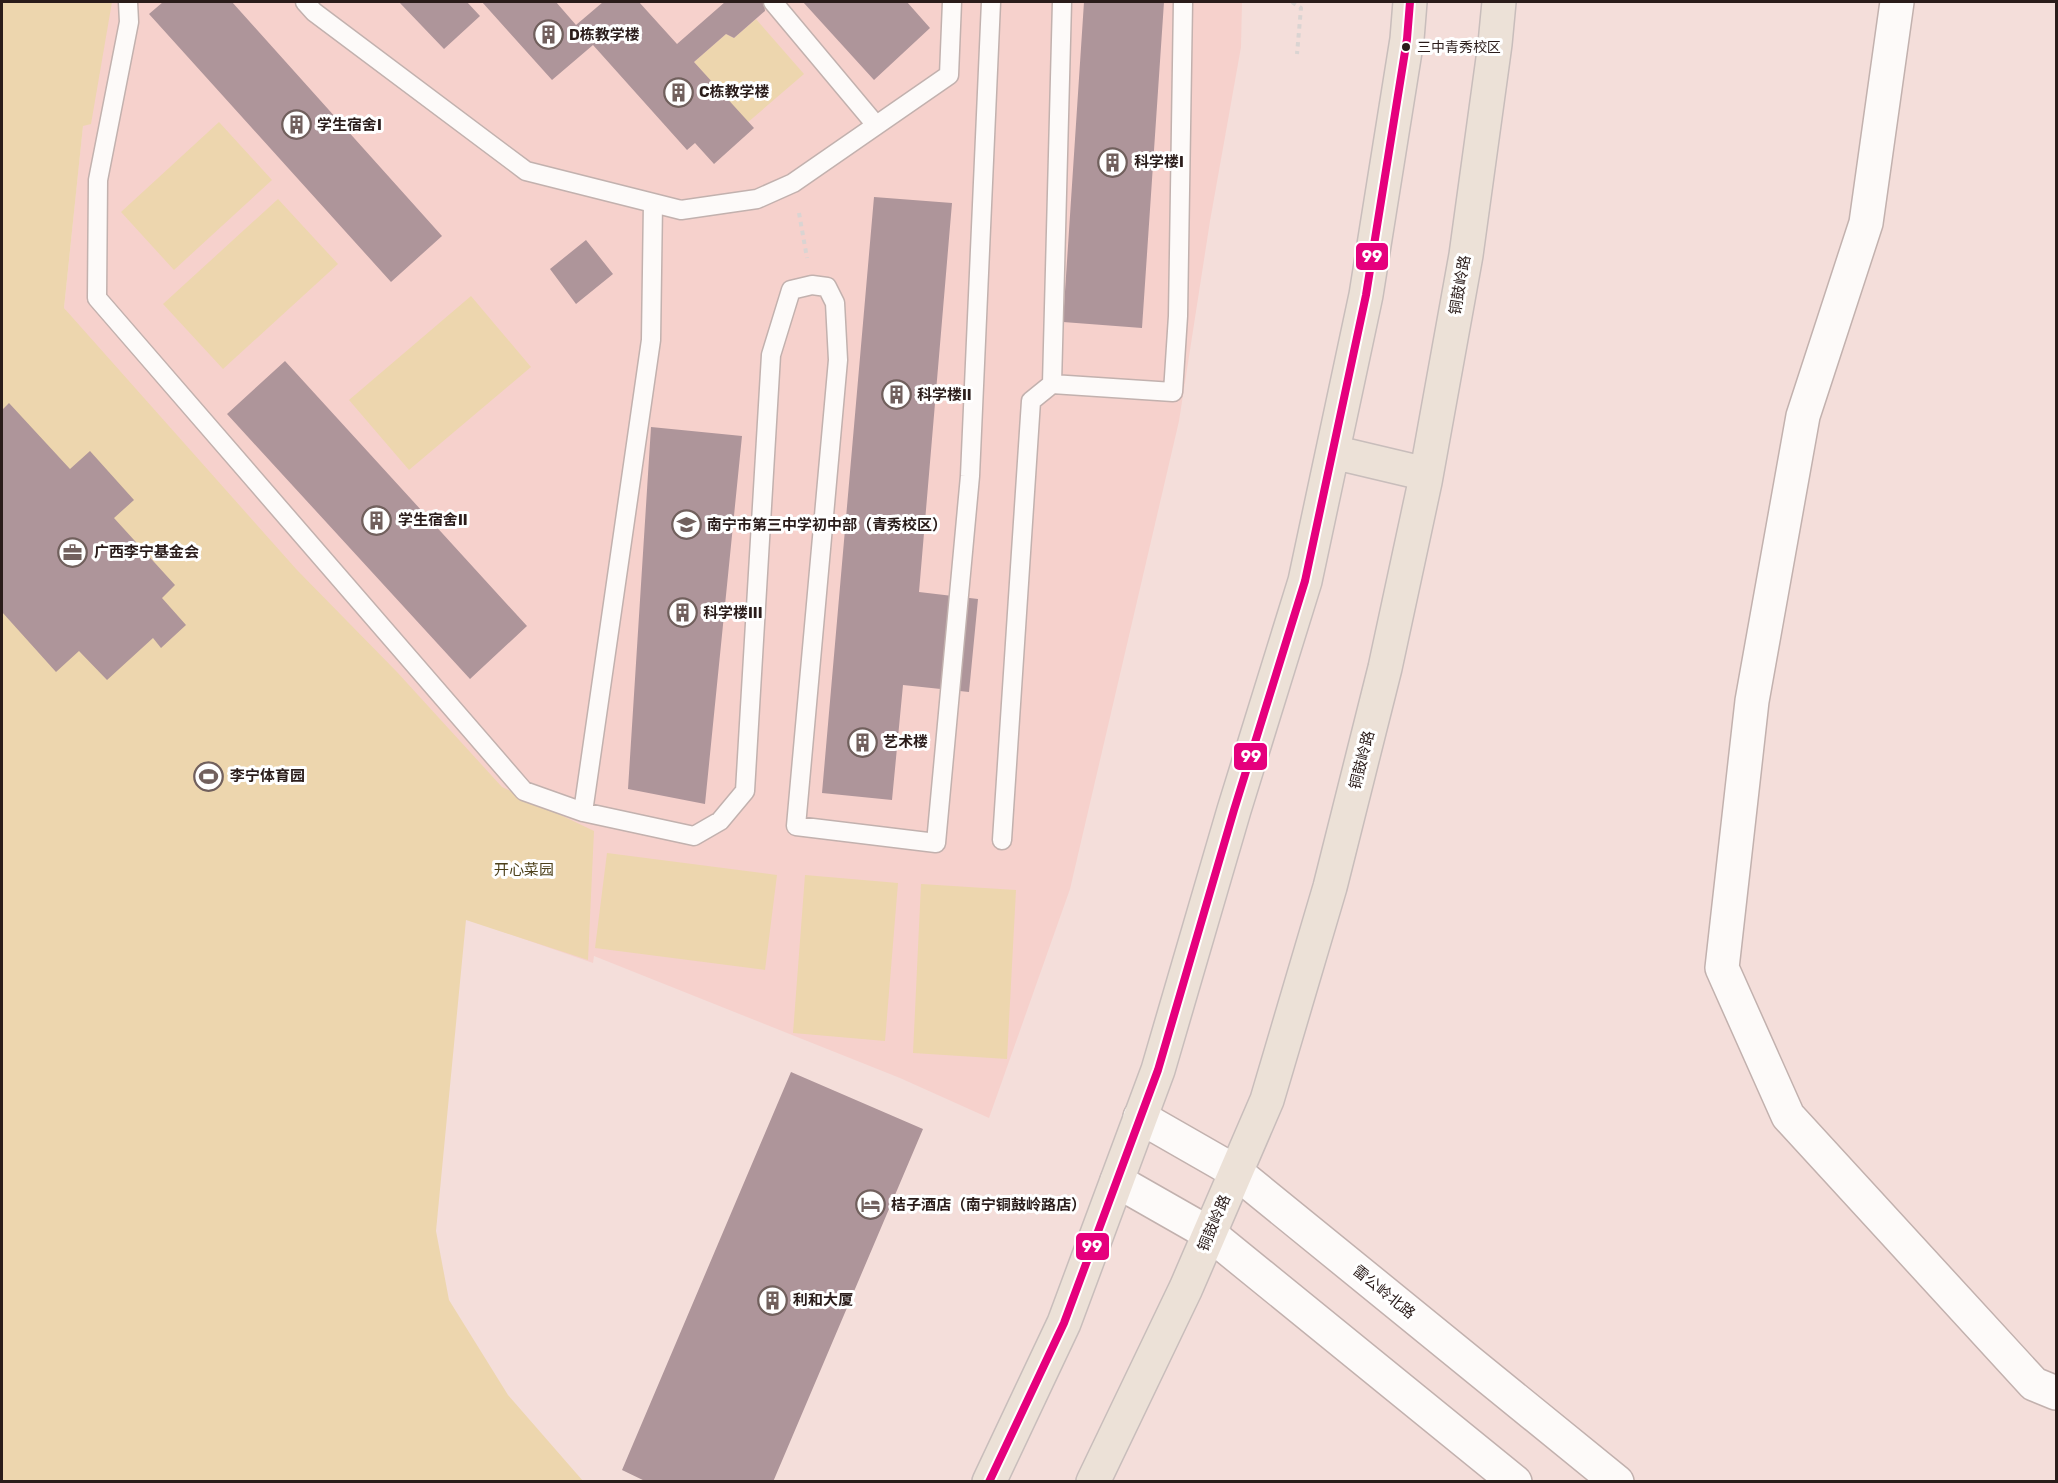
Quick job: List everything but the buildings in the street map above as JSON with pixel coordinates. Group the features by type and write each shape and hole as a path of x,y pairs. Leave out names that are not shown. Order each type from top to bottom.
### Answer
{"main road":[{"path":"989,1482 1064,1323 1158,1070 1234,810 1305,581 1366,295 1407,39 1410,2"},
{"name":"铜鼓岭路","path":"1093,1482 1186,1288 1267,1100 1329,887 1385,668 1426,474 1466,255 1499,2"},
{"path":"1333,452 1426,474"}],"street":[{"path":"1897,2 1866,223 1803,416 1752,701 1722,968 1788,1116 2034,1384 2056,1394"},
{"name":"雷公岭北路","path":"1140,1117 1236,1172 1617,1482"},
{"path":"1117,1181 1210,1234 1515,1482"}],"lane":[{"path":"128,2 129,22 98,180 97,298 524,791 583,812 694,836 720,821 745,791 771,355 791,290 812,285 827,287 835,303 838,360 796,826 936,843 970,476 992,2"},
{"path":"305,2 314,12 526,171 681,210 757,199 793,183 949,75 952,2"},
{"path":"773,2 876,125"},
{"path":"1052,384 1062,2"},
{"path":"1002,840 1031,401 1052,384 1173,392 1178,316 1182,2"},
{"path":"583,812 651,340 653,203"}],"path":[{"path":"1292,2 1301,8 1297,54"},
{"path":"793,183 812,285"}],"shaded area":[{"name":"南宁市第三中学初中部（青秀校区）","path":"41,2 1242,2 1241,47 1210,221 1179,421 1070,889 989,1118 900,1078 594,956 593,963 466,919 64,308 83,125"}],"green space":[{"name":"李宁体育园","path":"2,2 112,2 91,124 83,126 64,308 297,570 397,672 502,787 594,831 588,960 466,920 436,1231 449,1300 508,1395 583,1481 2,1482"},
{"path":"756,19 804,74 747,123 694,62 726,34 734,38"},
{"path":"219,122 272,180 174,270 121,212"},
{"path":"278,199 338,264 223,369 163,304"},
{"path":"471,296 531,367 409,470 349,400"},
{"path":"607,853 777,875 765,970 595,948"},
{"path":"805,875 898,883 885,1041 793,1033"},
{"path":"921,884 1016,890 1007,1059 913,1053"}],"transit line":[{"name":"99","path":"989,1482 1064,1323 1158,1070 1234,810 1305,581 1366,295 1407,39 1410,2"}],"place":[{"name":"D栋教学楼","path":"548,35"},
{"name":"三中青秀校区","path":"1406,47"},
{"name":"C栋教学楼","path":"678,92"},
{"name":"学生宿舍I","path":"296,125"},
{"name":"科学楼I","path":"1113,162"},
{"name":"科学楼II","path":"896,395"},
{"name":"学生宿舍II","path":"377,520"},
{"name":"南宁市第三中学初中部（青秀校区）","path":"686,525"},
{"name":"广西李宁基金会","path":"73,552"},
{"name":"科学楼III","path":"682,613"},
{"name":"艺术楼","path":"862,742"},
{"name":"李宁体育园","path":"209,776"},
{"name":"桔子酒店（南宁铜鼓岭路店）","path":"870,1205"},
{"name":"利和大厦","path":"772,1300"}],"park label":[{"name":"开心菜园","path":"524,870"}]}
